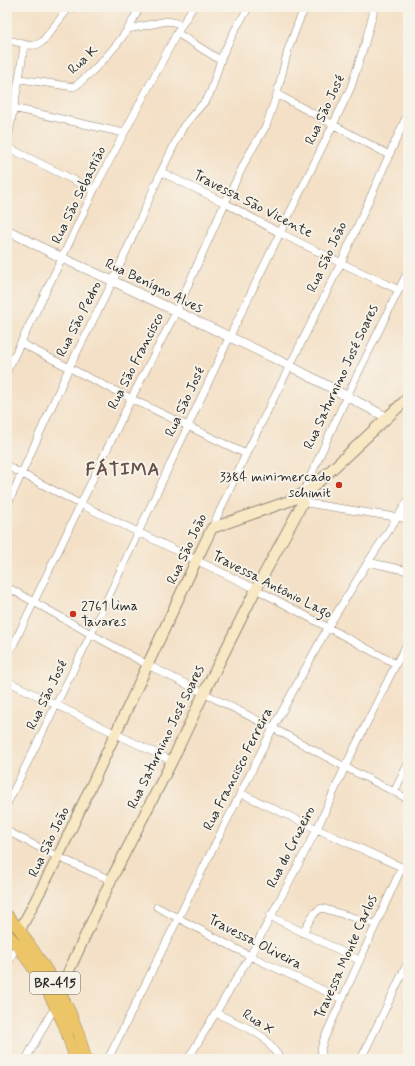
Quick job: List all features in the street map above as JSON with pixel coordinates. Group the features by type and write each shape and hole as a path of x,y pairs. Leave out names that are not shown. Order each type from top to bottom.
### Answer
{"main road":[{"path":"212,528 307,495 408,398"},
{"name":"Rua Saturnino José Soares","path":"56,984 62,981 67,975 111,880 172,761 256,589 307,495"},
{"name":"Rua São João","path":"20,930 58,856 212,528"},
{"name":"BR-415","path":"7,915 20,930 56,984 79,1034 86,1059"},
{"name":"BR-415","path":"7,933 44,984 64,1024 75,1059"}],"street":[{"path":"7,40 24,45 38,45 42,42 64,8 76,7"},
{"name":"Rua K","path":"20,78 68,86 77,85 108,55 128,29 140,7"},
{"name":"Rua São Sebastião","path":"7,371 94,190 177,33 193,7"},
{"name":"Rua São Pedro","path":"7,506 69,368 113,281 161,172 183,127 207,99 211,91 220,60 236,28 249,7"},
{"name":"Rua São Francisco","path":"7,658 131,399 176,312 225,203 248,156 266,126 277,94 288,50 300,18 306,7"},
{"name":"Rua São José","path":"7,804 57,705 139,533 229,338 351,87 365,44 374,7"},
{"path":"128,29 167,21 182,25"},
{"path":"177,33 220,60"},
{"path":"24,45 20,78 13,108 7,147 94,190"},
{"path":"277,94 389,155"},
{"path":"13,108 124,133"},
{"name":"Rua São João","path":"212,528 246,454 341,263 408,113"},
{"name":"Travessa São Vicente","path":"161,172 225,203 280,233 399,290"},
{"name":"Rua Benígno Alves","path":"7,230 62,258 290,366 388,418"},
{"name":"Rua Saturnino José Soares","path":"307,495 306,486 347,396 408,270"},
{"path":"21,343 131,399 246,454"},
{"name":"Travessa Antônio Lago","path":"7,466 80,504 256,589 396,664"},
{"path":"307,495 408,519"},
{"name":"Rua Francisco Ferreira","path":"108,1059 273,728 328,627 408,501"},
{"path":"398,516 408,507"},
{"path":"368,562 408,571"},
{"path":"7,587 91,634 408,799"},
{"name":"Rua do Cruzeiro","path":"188,1059 250,956 316,829 345,767 408,642"},
{"path":"7,681 172,761"},
{"path":"396,793 408,764"},
{"path":"240,793 405,869"},
{"path":"396,793 408,795"},
{"path":"7,831 111,880"},
{"name":"Travessa Monte Carlos","path":"323,1059 322,1049 324,1039 375,924 405,869"},
{"name":"Travessa Oliveira","path":"157,907 250,956 342,999"},
{"path":"303,933 317,910 322,908 375,924"},
{"path":"270,916 359,960"},
{"path":"7,965 17,945"},
{"path":"361,1059 408,962"},
{"path":"44,984 56,984"},
{"path":"26,1059 50,1014 57,1011 70,1012"},
{"name":"Rua X","path":"216,1013 250,1029 264,1038 280,1059"}],"place":[{"name":"3384 minimercado schimit","path":"339,485"},
{"name":"2761 lima Tavares","path":"73,614"}],"district":[{"name":"FÁTIMA","path":"123,470"}]}
